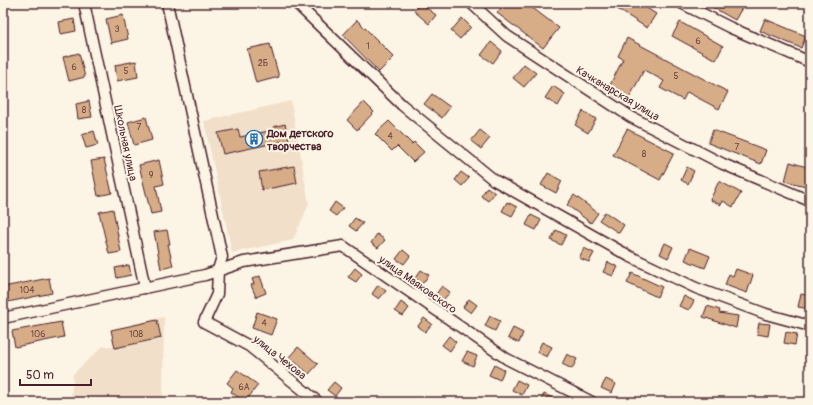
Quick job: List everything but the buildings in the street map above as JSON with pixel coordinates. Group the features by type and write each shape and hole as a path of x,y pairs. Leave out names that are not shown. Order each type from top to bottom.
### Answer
{"street":[{"name":"Школьная улица","path":"84,3 145,288"},
{"path":"167,3 222,257 218,270"},
{"path":"296,3 402,105 494,180 629,256 696,288 766,314 810,326"},
{"name":"Качканарская улица","path":"471,3 507,36 631,117 723,164 810,201"},
{"path":"682,3 731,28 810,62"},
{"name":"улица Маяковского","path":"3,318 205,275 244,262 343,246 507,359 592,402"},
{"name":"улица Чехова","path":"218,270 217,294 204,322 249,346 318,402"}],"shaded area":[{"path":"291,101 309,204 293,240 232,253 204,121"},
{"path":"164,317 163,402 71,402 73,374 103,346 116,346 113,329"}],"place":[{"name":"Дом детского творчества","path":"254,139"}]}
